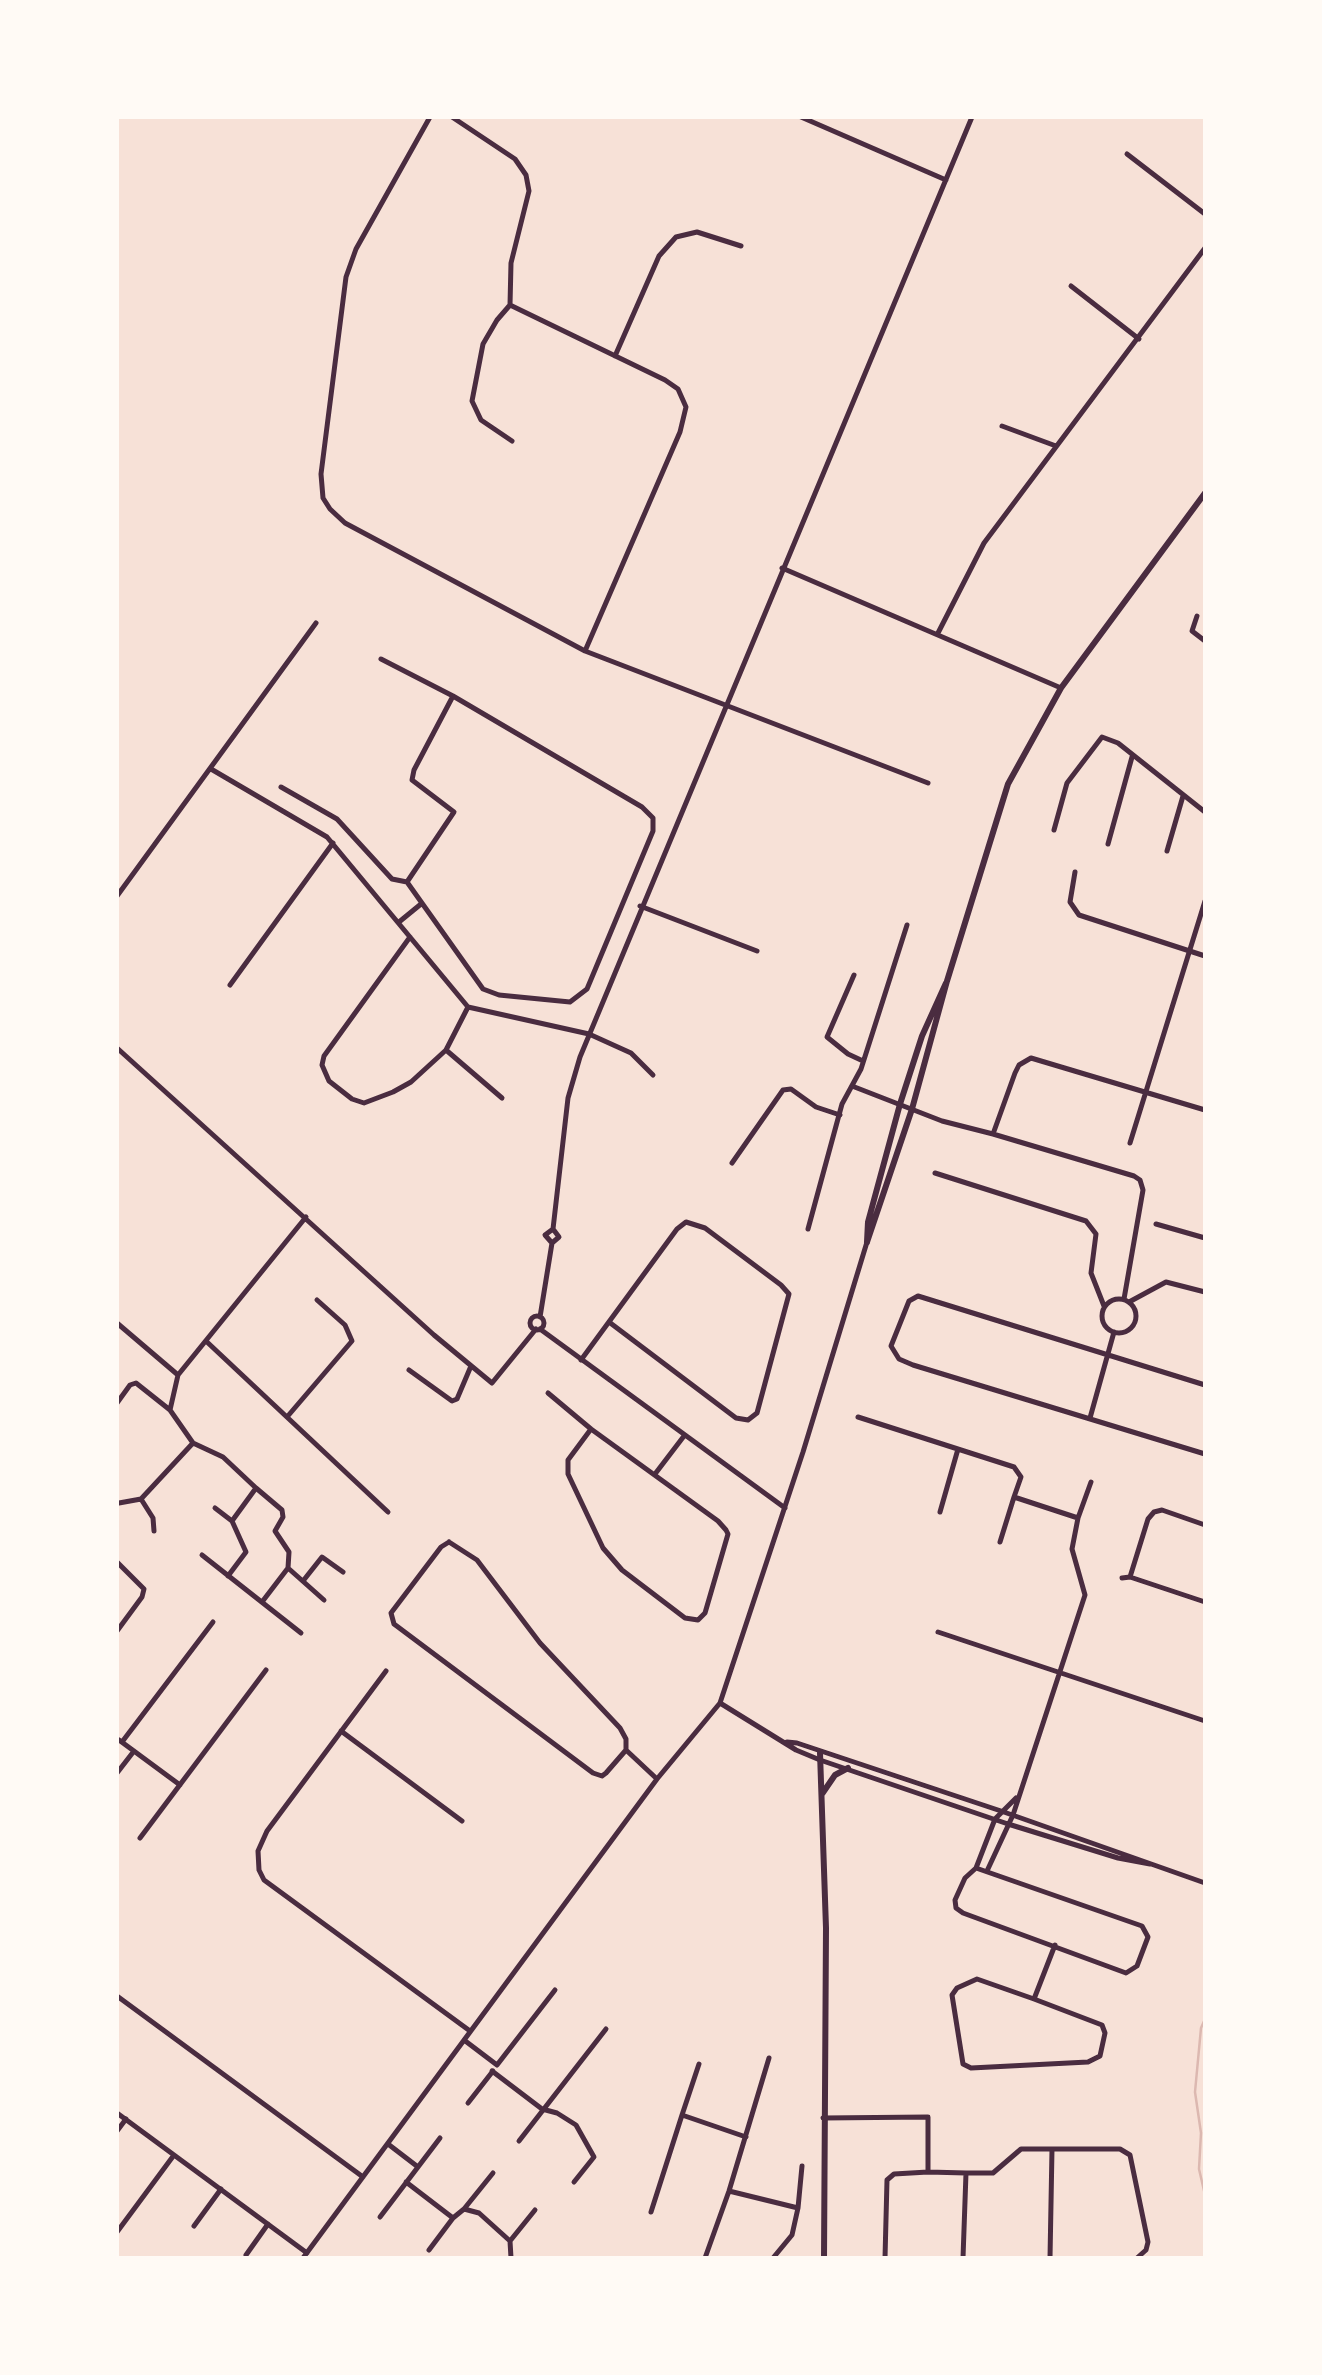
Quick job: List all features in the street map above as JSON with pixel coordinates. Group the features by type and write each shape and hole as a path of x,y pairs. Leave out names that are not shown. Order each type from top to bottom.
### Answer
{"street":[{"path":"430,117 356,249 346,277 321,474 323,498 335,516 585,651 928,783"},
{"path":"452,117 515,159 526,174 528,191 511,263 510,305 496,320 482,344 472,401 481,420 512,441"},
{"path":"801,117 946,180"},
{"path":"117,1048 492,1383 544,1323 540,1317 552,1243 559,1237 553,1229 568,1098 589,1034 640,906 972,117"},
{"path":"1127,154 1205,214"},
{"path":"615,356 659,256 676,237 697,232 741,246"},
{"path":"938,633 984,543 1205,248"},
{"path":"1071,286 1139,339"},
{"path":"510,305 678,389 684,400 685,416 585,651"},
{"path":"1002,426 1056,446"},
{"path":"117,2113 268,2224 305,2255 657,1779 720,1703 912,1109 947,981 1008,784 1062,688 1205,493"},
{"path":"782,568 1062,688"},
{"path":"1197,616 1192,631 1205,641"},
{"path":"117,896 316,622"},
{"path":"281,787 337,819 392,879 407,882 483,989 499,995 570,1002 587,989 653,831 653,818 642,807 453,696 381,659"},
{"path":"407,882 454,812 412,780 414,770 453,696"},
{"path":"1054,830 1067,783 1099,739 1111,739 1205,812"},
{"path":"1108,844 1132,757"},
{"path":"211,769 309,824 333,843 468,1007 589,1034 631,1053 653,1075"},
{"path":"1167,850 1183,796"},
{"path":"230,985 333,843"},
{"path":"1075,872 1070,902 1079,915 1205,956"},
{"path":"1130,1143 1205,901"},
{"path":"399,922 421,904"},
{"path":"640,906 757,951"},
{"path":"808,1229 840,1115 863,1061 907,925"},
{"path":"410,937 324,1056 324,1073 329,1081 352,1099 365,1103 411,1082 446,1050 468,1007"},
{"path":"854,975 827,1037 848,1054 863,1061"},
{"path":"867,1242 868,1222 900,1104 922,1037 947,981"},
{"path":"446,1050 502,1098"},
{"path":"993,1134 1014,1073 1024,1061 1031,1058 1205,1110"},
{"path":"852,1086 942,1121 1134,1176 1140,1180 1143,1190 1127,1300 1136,1311 1134,1324 1126,1332 1114,1332 1102,1322 1104,1306 1091,1273 1096,1234 1086,1221 935,1173"},
{"path":"732,1163 783,1090 791,1089 816,1107 840,1115"},
{"path":"170,1410 178,1375 306,1217"},
{"path":"582,1360 609,1322 677,1229 686,1222 705,1228 781,1284 789,1294 757,1413 748,1420 736,1418 609,1322"},
{"path":"1156,1224 1205,1238"},
{"path":"552,1243 545,1235 553,1229"},
{"path":"1104,1306 1113,1299 1127,1300 1166,1282 1205,1292"},
{"path":"1205,1385 918,1296 909,1301 891,1346 895,1356 913,1365 1205,1454"},
{"path":"287,1417 352,1341 345,1325 317,1300"},
{"path":"540,1317 531,1320 531,1326 785,1508"},
{"path":"117,1323 178,1375"},
{"path":"1090,1418 1114,1332"},
{"path":"206,1342 388,1512"},
{"path":"409,1370 452,1401 457,1399 471,1366"},
{"path":"117,1403 134,1383 170,1410 193,1443 223,1457 284,1513 275,1531 288,1548 288,1568 262,1602"},
{"path":"548,1392 591,1429 718,1521 727,1534 705,1612 698,1620 685,1618 622,1570 603,1549 568,1474 568,1460 591,1429"},
{"path":"858,1417 1014,1467 1021,1477 1000,1542"},
{"path":"655,1474 684,1436"},
{"path":"119,1503 141,1499 193,1443"},
{"path":"940,1512 958,1449"},
{"path":"987,1871 1013,1815 1016,1798 1085,1595 1072,1549 1078,1518 1091,1482"},
{"path":"232,1521 256,1488"},
{"path":"1014,1497 1078,1518"},
{"path":"141,1499 153,1518 154,1531"},
{"path":"215,1508 232,1521 246,1550 228,1576"},
{"path":"1130,1577 1148,1519 1154,1512 1162,1510 1205,1525"},
{"path":"626,1750 602,1776 593,1773 394,1624 391,1613 441,1546 455,1543 477,1560 540,1643 620,1728 626,1739 626,1750 636,1763 657,1779"},
{"path":"202,1555 301,1633"},
{"path":"303,1581 322,1557 343,1572"},
{"path":"117,1562 144,1589 142,1597 117,1631"},
{"path":"288,1568 324,1600"},
{"path":"1122,1578 1130,1577 1205,1602"},
{"path":"180,1785 121,1741 213,1622"},
{"path":"938,1632 1205,1721"},
{"path":"140,1838 266,1670"},
{"path":"386,1671 267,1831 258,1851 259,1870 264,1880 470,2031"},
{"path":"720,1703 787,1742 796,1751 1001,1811 1124,1852 1205,1883"},
{"path":"341,1731 462,1821"},
{"path":"117,1773 134,1751"},
{"path":"820,1756 1008,1824 1118,1858 1150,1864"},
{"path":"820,1756 826,1941 824,2258"},
{"path":"821,1796 835,1775 848,1768"},
{"path":"976,1868 1142,1926 1148,1937 1137,1966 1126,1973 958,1911 955,1900 965,1878 976,1868 995,1819 1016,1798"},
{"path":"1034,1999 1055,1945"},
{"path":"976,1979 1034,1999 1102,2025 1105,2033 1100,2056 1092,2061 1075,2062 971,2068 963,2064 952,1995 957,1987 976,1979"},
{"path":"468,2103 555,1990"},
{"path":"117,1996 363,2177"},
{"path":"519,2141 606,2029"},
{"path":"464,2040 497,2065"},
{"path":"705,2258 747,2137 769,2058"},
{"path":"651,2212 699,2064"},
{"path":"492,2071 542,2109 558,2113 576,2125 584,2143 593,2153 590,2166 574,2182"},
{"path":"682,2115 747,2137"},
{"path":"823,2118 929,2117 928,2172"},
{"path":"117,2132 126,2119"},
{"path":"380,2217 440,2138"},
{"path":"388,2144 418,2166"},
{"path":"885,2258 887,2180 894,2174 993,2172 1021,2148 1120,2149 1130,2155 1148,2242 1146,2250 1137,2258"},
{"path":"1051,2258 1052,2149"},
{"path":"117,2232 174,2155"},
{"path":"773,2258 792,2235 802,2166"},
{"path":"429,2250 493,2173"},
{"path":"963,2258 966,2173"},
{"path":"406,2182 453,2218"},
{"path":"194,2226 221,2189"},
{"path":"729,2192 798,2208"},
{"path":"464,2209 479,2213 510,2241"},
{"path":"510,2257 510,2241 535,2210"},
{"path":"246,2255 268,2224"}],"waterway":[{"path":"1205,2019 1201,2028 1195,2092 1201,2133 1199,2169 1205,2195"}]}
